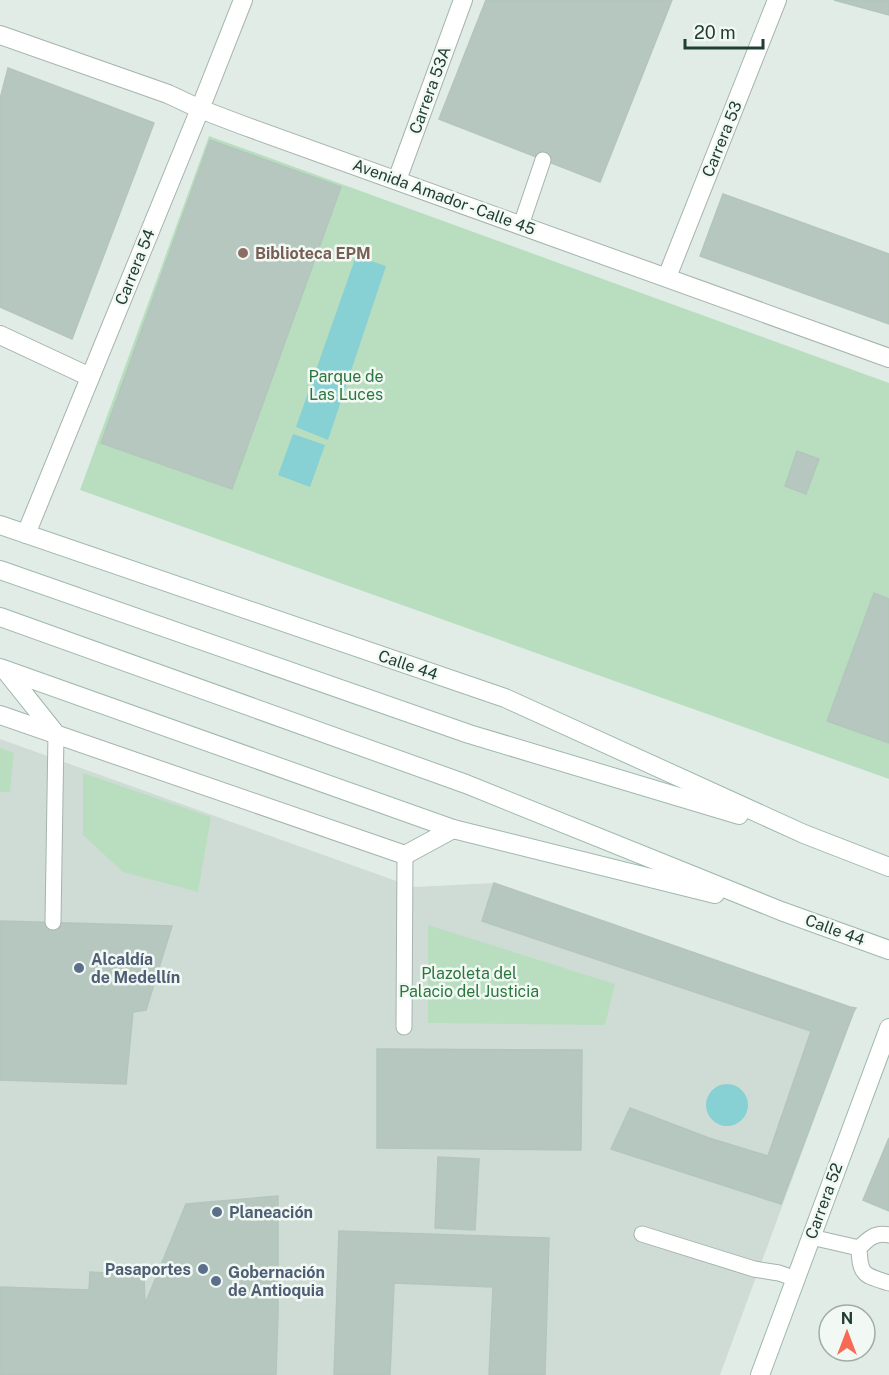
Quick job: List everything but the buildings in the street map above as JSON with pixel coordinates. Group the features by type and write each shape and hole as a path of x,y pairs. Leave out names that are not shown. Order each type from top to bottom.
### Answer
{"main road":[{"name":"Carrera 54","path":"26,534 243,0"},
{"name":"Carrera 53A","path":"397,180 463,0"},
{"name":"Carrera 53","path":"667,278 777,0"},
{"name":"Avenida Amador - Calle 45","path":"0,34 168,94 200,109 889,358"},
{"path":"0,335 90,377"},
{"name":"Calle 44","path":"0,525 505,698 804,834 889,867"},
{"name":"Calle 44","path":"0,570 470,734 804,834"},
{"name":"Calle 44","path":"0,617 466,784 781,911 889,950"},
{"path":"3,669 56,734"},
{"name":"Calle 44","path":"3,669 453,829 781,911"},
{"path":"0,715 405,855 453,829"},
{"name":"Carrera 52","path":"760,1375 889,1028"}],"lane":[{"path":"521,225 543,160"},
{"path":"53,922 56,734"},
{"path":"404,1027 405,855"},
{"path":"642,1234 754,1269 796,1279"},
{"path":"889,1235 871,1236 859,1248 860,1265 867,1276 889,1283"},
{"path":"812,1236 859,1248"}],"shaded area":[{"path":"0,739 413,887 494,883 854,1011 720,1375 0,1375"}],"green space":[{"name":"Parque de Las Luces","path":"209,136 889,383 889,779 80,490"},
{"path":"0,748 14,753 10,792 0,792"},
{"path":"83,773 211,817 198,892 123,872 83,835"},
{"name":"Plazoleta del Palacio del Justicia","path":"428,925 615,984 605,1025 428,1023"}],"water":[{"path":"356,256 386,266 328,440 296,427"},
{"path":"293,434 325,445 310,487 278,475"},
{"path":"727,1084 742,1090 748,1105 742,1120 727,1126 712,1120 706,1105 712,1090"}],"place":[{"name":"Biblioteca EPM","path":"243,253"},
{"name":"Alcaldía de Medellín","path":"79,968"},
{"name":"Planeación","path":"217,1212"},
{"name":"Pasaportes","path":"203,1269"},
{"name":"Gobernación de Antioquia","path":"216,1281"}]}
